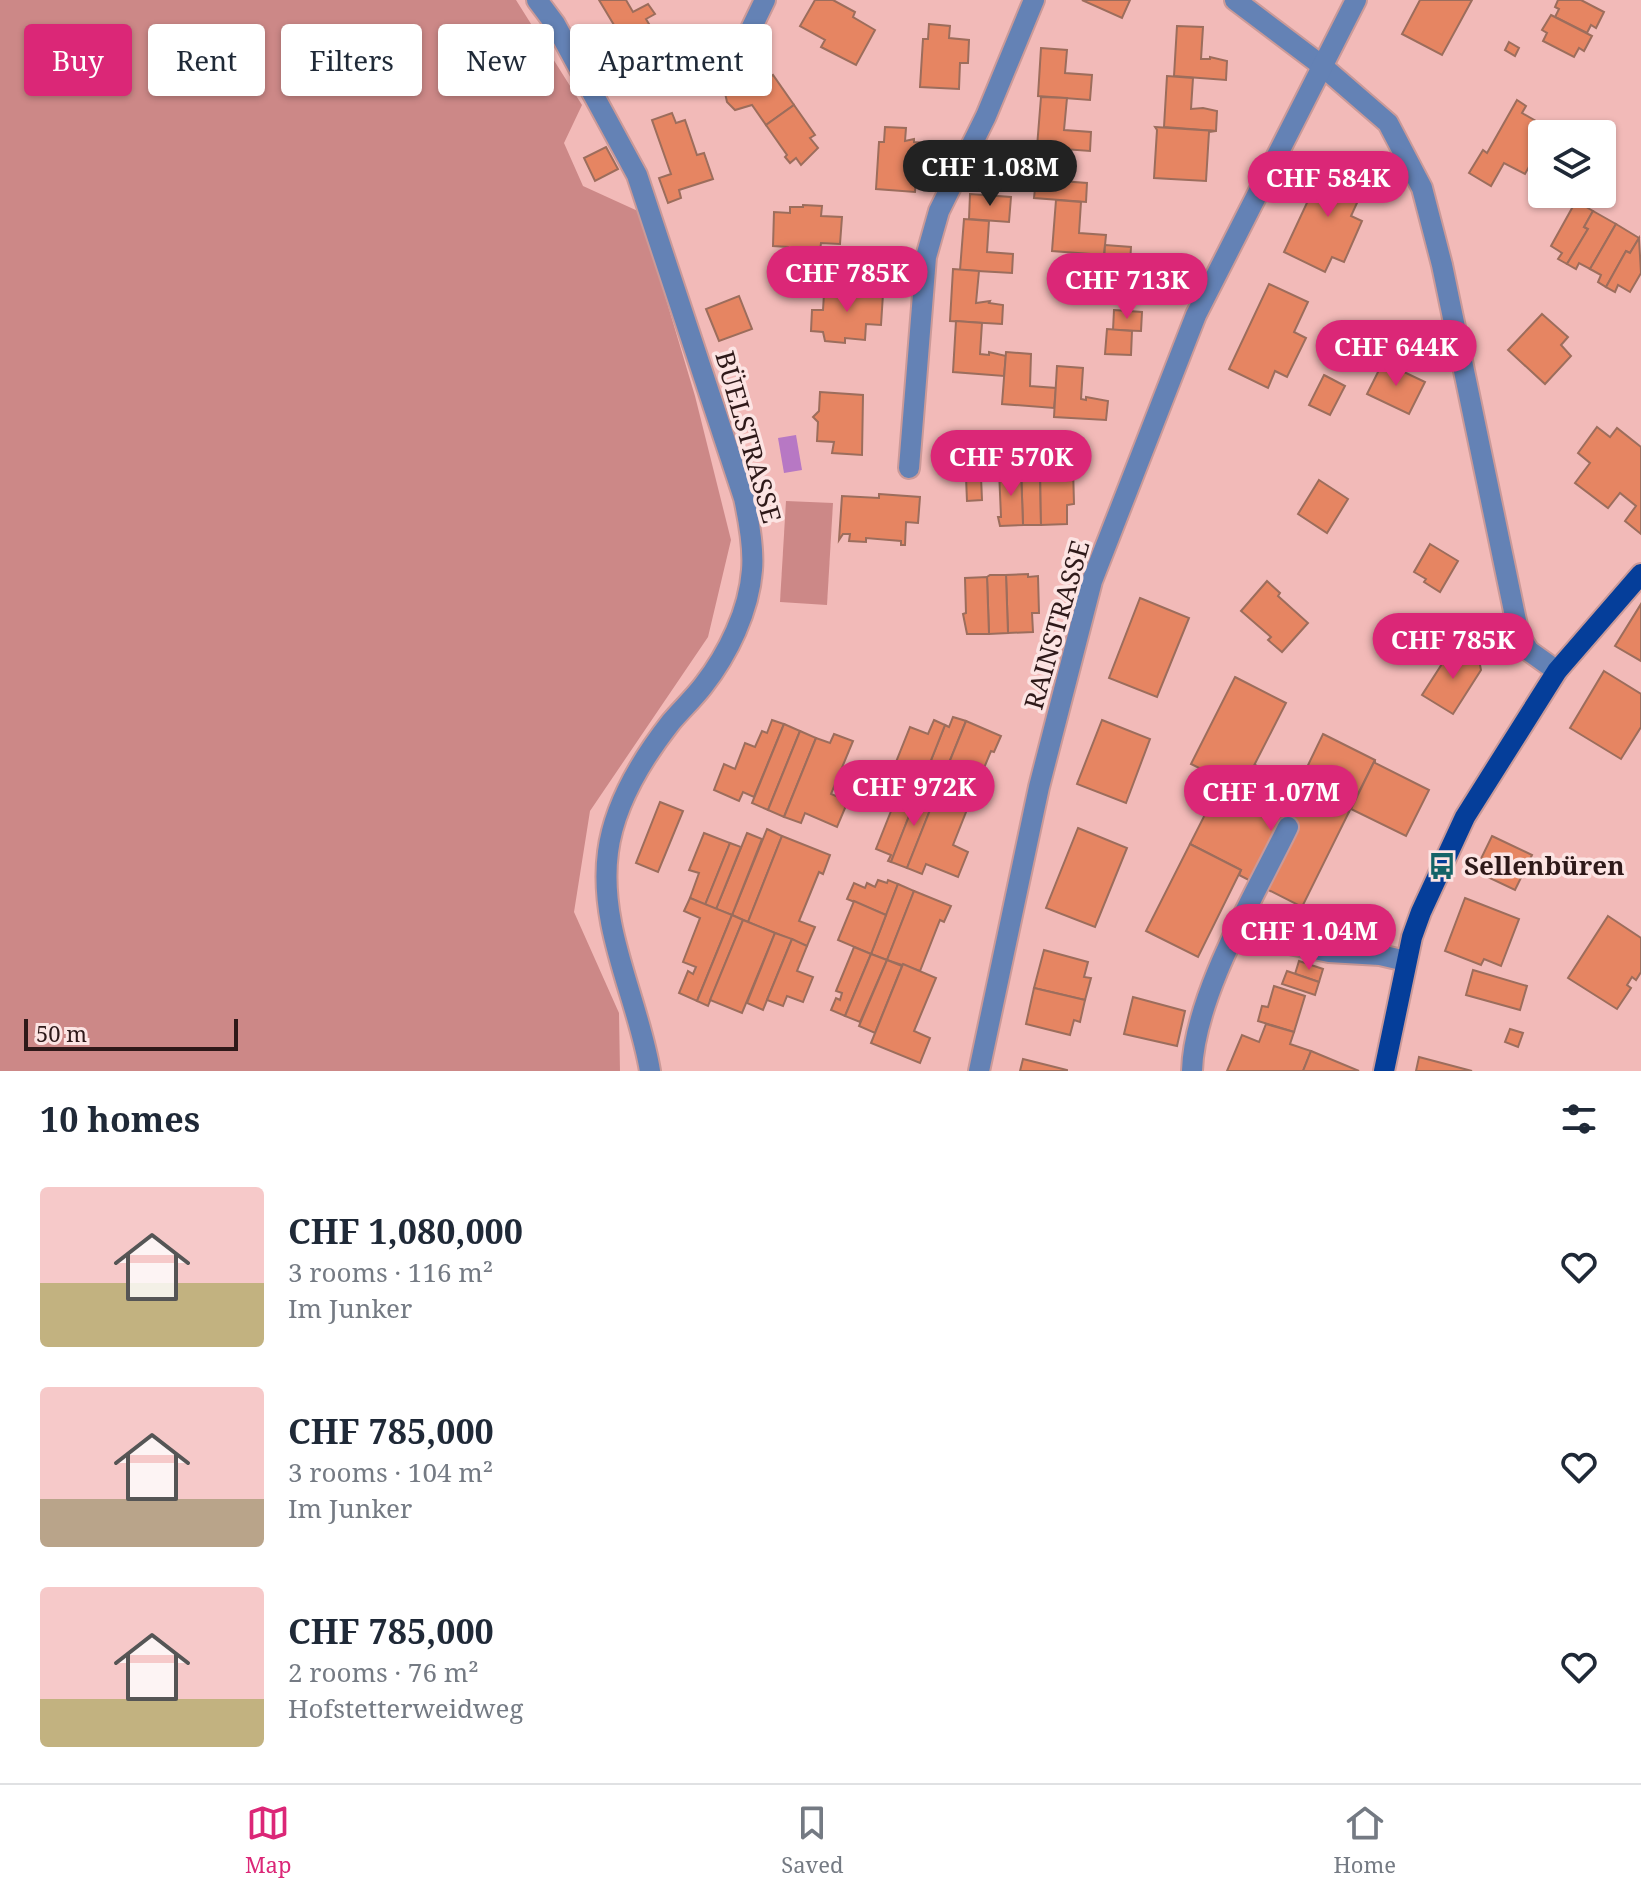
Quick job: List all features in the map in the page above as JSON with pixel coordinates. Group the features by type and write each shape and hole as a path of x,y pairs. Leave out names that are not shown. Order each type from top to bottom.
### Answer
{"main road":[{"path":"1384,1071 1406,961 1421,912 1465,817 1557,671 1641,574"}],"street":[{"name":"BÜELSTRASSE","path":"537,0 555,24 637,175 744,498 750,530 752,571 742,613 725,653 702,687 672,721 635,776 622,805 608,852 608,900 614,941 650,1071"},
{"path":"753,24 765,0"},
{"path":"909,468 926,257 930,242 939,211 986,116 1034,0"},
{"path":"1235,0 1321,65 1388,123 1422,188 1442,265 1519,635 1529,651 1557,671"},
{"name":"RAINSTRASSE","path":"979,1071 1039,787 1092,581 1196,315 1356,0"},
{"path":"1192,1071 1197,1039 1216,975 1288,827"},
{"path":"1245,935 1329,952 1380,955 1406,961"}],"shaded area":[{"path":"0,0 516,0 531,24 438,24 438,96 554,96 554,60 570,86 570,96 576,96 582,105 564,143 583,186 640,212 695,396 731,540 708,637 590,811 574,912 619,1013 620,1071 0,1071"},
{"path":"796,435 802,470 784,473 778,438"},
{"path":"786,501 833,503 827,605 780,602"}],"building":[{"path":"599,0 626,0 633,12 648,4 655,14 646,19 649,24 613,24"},
{"path":"815,0 833,0 855,12 853,17 875,30 856,65 821,47 825,40 800,26"},
{"path":"1082,0 1130,0 1122,18"},
{"path":"1420,0 1472,0 1442,55 1402,34"},
{"path":"1558,0 1581,0 1604,12 1596,28 1591,25 1587,33 1555,17 1559,9 1555,7"},
{"path":"1551,15 1592,36 1584,51 1579,48 1574,57 1543,41 1547,33 1542,30"},
{"path":"929,24 950,26 949,38 969,40 968,63 960,63 959,89 920,87 923,39 928,39"},
{"path":"1177,26 1203,27 1201,59 1210,57 1227,61 1226,80 1174,76"},
{"path":"1509,42 1519,48 1515,56 1505,50"},
{"path":"1041,48 1067,50 1065,73 1092,75 1090,100 1038,96"},
{"path":"773,75 794,105 766,125 752,105 735,110 726,96 772,96"},
{"path":"1167,76 1193,78 1191,109 1217,111 1216,131 1164,127"},
{"path":"1041,97 1067,98 1064,130 1091,132 1090,151 1037,147"},
{"path":"1517,100 1526,106 1522,113 1534,120 1528,120 1528,169 1525,174 1504,163 1491,186 1469,173 1483,150 1487,153"},
{"path":"794,105 815,135 810,138 818,148 801,165 796,158 790,163 766,125"},
{"path":"672,113 676,123 685,120 697,155 704,153 713,179 679,190 681,198 668,203 659,178 671,174 652,120"},
{"path":"885,127 906,128 905,141 914,139 914,142 925,143 924,166 917,165 915,192 876,189 879,142 884,142"},
{"path":"1155,127 1216,131 1209,132 1206,181 1154,178"},
{"path":"1012,144 1038,146 1035,187 1010,185"},
{"path":"606,147 618,169 595,181 584,158"},
{"path":"1037,147 1063,149 1061,181 1087,183 1086,202 1034,198 1035,189 1031,188 1035,187"},
{"path":"1326,162 1367,181 1351,216 1362,221 1344,262 1332,257 1325,272 1284,252"},
{"path":"970,194 1011,197 1009,222 969,219"},
{"path":"1056,200 1081,202 1079,233 1106,235 1104,255 1052,251"},
{"path":"822,206 821,216 842,217 840,244 821,243 820,251 805,251 805,258 790,257 788,247 773,246 774,212 790,213 790,207"},
{"path":"1572,208 1593,211 1584,227 1588,229 1567,264 1558,259 1562,253 1551,246"},
{"path":"1593,211 1616,224 1590,269 1579,263 1576,269 1567,264 1588,229 1584,227"},
{"path":"964,219 989,221 987,252 1013,254 1012,273 960,270"},
{"path":"1616,224 1639,238 1630,253 1626,251 1606,287 1598,282 1601,275 1590,269"},
{"path":"1639,238 1641,273 1630,292 1618,285 1615,292 1606,287 1626,251 1630,253"},
{"path":"1105,245 1131,247 1129,279 1155,280 1154,300 1102,296"},
{"path":"953,269 979,271 976,303 990,301 1003,305 1002,324 950,321"},
{"path":"845,277 855,278 854,292 883,294 881,325 866,324 865,340 845,338 845,343 825,341 823,332 811,331 812,310 823,310 824,294 843,292"},
{"path":"1269,284 1308,302 1294,332 1306,338 1287,377 1275,371 1268,388 1229,369"},
{"path":"739,296 752,329 719,341 706,309"},
{"path":"1114,310 1142,312 1141,331 1113,330"},
{"path":"1542,314 1568,337 1561,345 1571,356 1545,384 1508,350"},
{"path":"956,321 982,323 980,354 989,355 989,352 1006,356 1004,376 953,372"},
{"path":"1107,329 1132,331 1131,355 1105,354"},
{"path":"1006,352 1031,354 1030,386 1056,388 1054,408 1002,404"},
{"path":"1383,362 1425,382 1409,414 1367,394"},
{"path":"1057,366 1083,368 1081,399 1108,401 1106,420 1054,417"},
{"path":"1324,375 1345,386 1330,415 1309,405"},
{"path":"820,392 863,395 862,455 832,453 834,442 817,441 818,422 813,417 819,411"},
{"path":"1597,427 1610,437 1617,428 1641,447 1641,534 1625,521 1636,506 1620,493 1608,508 1575,483 1590,463 1578,453"},
{"path":"1040,466 1041,525 1023,525 1021,469"},
{"path":"1040,466 1073,468 1074,504 1067,505 1067,524 1041,525"},
{"path":"1021,469 1023,525 1000,526 999,470"},
{"path":"966,477 981,477 982,500 967,501"},
{"path":"1319,480 1348,499 1327,533 1298,514"},
{"path":"879,494 920,497 918,523 906,522 905,545 901,545 901,541 866,538 866,542 849,541 850,534 843,534 839,540 842,496 879,498"},
{"path":"1430,544 1458,561 1440,592 1414,572"},
{"path":"1028,574 1028,577 1038,576 1039,613 1032,613 1033,632 1008,633 1006,575"},
{"path":"1006,575 1008,633 989,634 987,577"},
{"path":"987,577 989,634 967,634 963,614 966,613 965,578"},
{"path":"1267,581 1280,593 1278,596 1308,623 1282,652 1268,640 1271,637 1241,611"},
{"path":"1140,598 1189,618 1157,697 1109,678"},
{"path":"1641,604 1641,661 1615,646"},
{"path":"1451,650 1463,658 1467,653 1479,660 1481,670 1453,714 1422,695"},
{"path":"1604,671 1641,694 1641,727 1621,759 1570,728"},
{"path":"1235,677 1286,703 1242,789 1191,764"},
{"path":"953,717 966,721 936,795 920,788 945,725 949,727"},
{"path":"772,720 784,724 754,797 743,792 739,801 714,790 724,764 735,769 745,743 755,747 762,731 767,733"},
{"path":"934,720 945,725 920,788 892,772 910,727 928,734"},
{"path":"1102,720 1150,739 1126,803 1077,784"},
{"path":"966,721 1001,736 994,752 991,751 968,807 936,795"},
{"path":"784,724 800,731 768,810 752,803"},
{"path":"800,731 816,738 784,817 768,810"},
{"path":"834,734 853,741 831,794 848,801 837,827 805,813 801,823 784,817 816,738 830,743"},
{"path":"1323,734 1375,760 1349,812 1298,786"},
{"path":"1375,760 1375,763 1429,790 1406,836 1351,809"},
{"path":"1255,765 1349,812 1302,907 1239,875 1241,870 1190,844 1223,779 1242,789"},
{"path":"903,781 920,788 891,862 888,861 891,855 876,849"},
{"path":"920,788 936,795 907,868 891,862"},
{"path":"936,795 968,807 953,845 968,852 958,877 926,864 922,874 907,868"},
{"path":"660,802 683,811 658,872 636,863"},
{"path":"1078,828 1127,848 1095,927 1046,908"},
{"path":"767,829 782,836 748,922 732,915"},
{"path":"704,833 730,843 705,905 690,898 699,873 689,870"},
{"path":"747,833 762,839 732,915 716,909"},
{"path":"782,836 830,855 823,874 819,872 799,921 815,927 807,946 748,922"},
{"path":"1492,836 1532,855 1515,890 1475,871"},
{"path":"730,843 741,847 716,909 705,905"},
{"path":"1190,844 1241,870 1198,957 1146,931"},
{"path":"878,880 898,884 886,915 847,899 854,883 865,888 867,883 875,887"},
{"path":"898,884 914,891 887,960 871,954"},
{"path":"914,891 951,906 944,922 940,920 920,971 887,960"},
{"path":"690,898 732,915 697,1001 679,993 688,971 693,974 696,967 683,962 700,918 684,911"},
{"path":"1465,898 1519,919 1501,966 1484,959 1481,965 1445,951"},
{"path":"854,901 886,915 871,954 838,940"},
{"path":"732,915 743,920 708,1006 697,1001"},
{"path":"1608,916 1641,938 1641,972 1636,980 1632,977 1627,985 1631,988 1617,1009 1568,978"},
{"path":"743,920 775,933 742,1013 710,1000"},
{"path":"775,933 792,939 763,1010 747,1003"},
{"path":"792,939 807,946 797,971 813,977 803,1002 787,996 783,1006 767,1000"},
{"path":"854,947 871,954 845,1016 831,1010 836,998 840,1000 842,993 836,991"},
{"path":"1044,950 1088,962 1084,977 1091,978 1085,1000 1034,988"},
{"path":"871,954 887,960 860,1022 845,1016"},
{"path":"887,960 902,966 875,1033 859,1026"},
{"path":"1299,961 1323,969 1319,982 1295,974"},
{"path":"903,964 936,978 914,1031 930,1038 920,1063 871,1043"},
{"path":"1473,970 1527,986 1520,1010 1466,995"},
{"path":"1287,971 1319,982 1315,995 1282,984"},
{"path":"1274,986 1305,996 1294,1032 1258,1021 1262,1006 1268,1007"},
{"path":"1034,988 1085,1000 1080,1022 1074,1020 1070,1035 1026,1024"},
{"path":"1133,997 1185,1011 1177,1046 1124,1034"},
{"path":"1266,1024 1294,1032 1290,1044 1311,1051 1303,1071 1227,1071 1242,1035 1259,1042"},
{"path":"1510,1029 1523,1033 1518,1047 1505,1042"},
{"path":"1311,1051 1359,1071 1303,1071"},
{"path":"1419,1057 1472,1071 1416,1071"},
{"path":"1023,1059 1067,1070 1067,1071 1020,1071"}],"place":[{"name":"Sellenbüren","path":"1442,866"}]}
